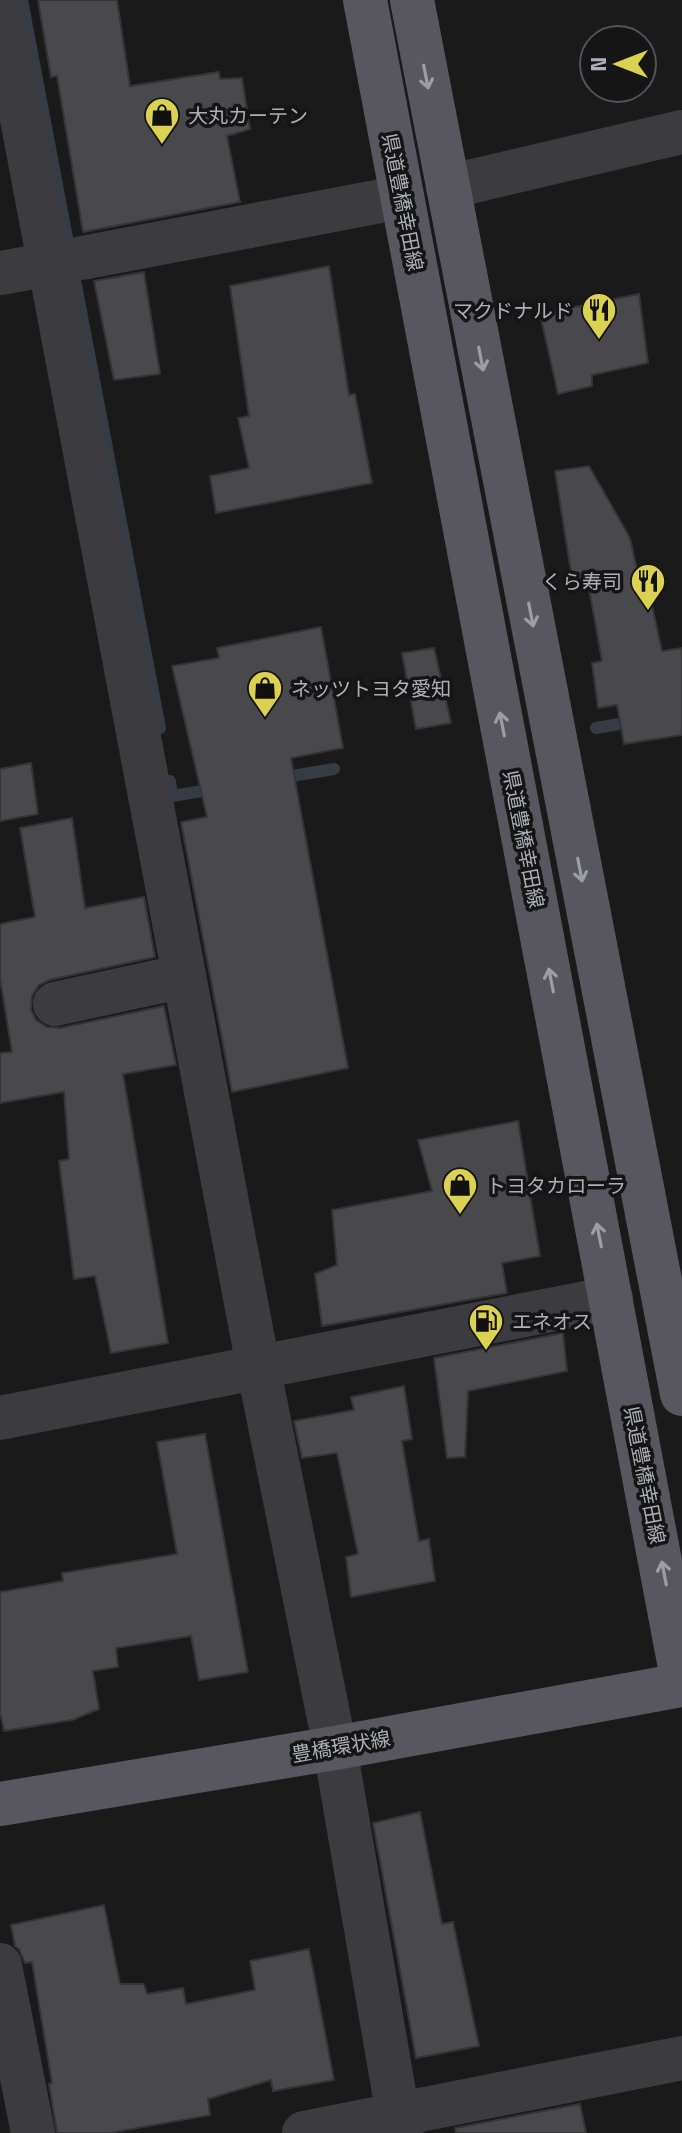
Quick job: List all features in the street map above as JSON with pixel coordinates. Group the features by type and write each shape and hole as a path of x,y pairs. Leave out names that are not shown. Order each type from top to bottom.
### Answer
{"main road":[{"name":"県道豊橋幸田線","path":"365,0 682,1678"},
{"path":"412,0 672,1286 682,1394"},
{"name":"豊橋環状線","path":"0,1804 335,1748 682,1685"}],"street":[{"path":"0,3 65,261 184,976 335,1748 400,2124"},
{"path":"448,187 682,132"},
{"path":"0,273 402,197"},
{"path":"55,1004 184,976"},
{"path":"0,1418 611,1298"},
{"path":"0,1965 33,2133"},
{"path":"304,2133 400,2124 682,2058"}],"building":[{"path":"38,0 117,0 130,86 219,72 220,79 242,78 250,129 227,136 240,202 83,232 57,76 51,77"},
{"path":"329,266 349,395 355,394 372,483 216,513 210,476 249,468 238,418 249,416 230,286"},
{"path":"144,272 160,374 114,380 94,281"},
{"path":"639,294 648,363 592,375 592,386 558,394 540,314"},
{"path":"589,466 630,538 641,588 648,587 662,651 682,648 682,735 624,744 617,705 598,708 592,663 602,661 588,583 573,585 555,471"},
{"path":"321,627 343,748 291,758 348,1068 232,1092 181,822 207,817 172,666 219,658 217,648"},
{"path":"434,648 451,723 416,729 402,653"},
{"path":"31,763 38,814 0,821 0,769"},
{"path":"72,818 85,908 144,897 155,957 49,980 39,985 32,996 31,1010 36,1020 47,1027 60,1028 164,1006 176,1065 123,1074 168,1343 111,1353 95,1276 74,1279 59,1161 69,1159 64,1092 0,1103 0,1053 12,1052 0,978 0,924 35,917 20,828"},
{"path":"518,1121 540,1256 502,1263 507,1293 322,1326 315,1274 337,1265 332,1210 432,1191 418,1140"},
{"path":"563,1333 567,1371 468,1391 465,1457 447,1458 434,1358"},
{"path":"404,1386 412,1439 402,1441 419,1541 429,1539 435,1581 351,1597 346,1557 358,1554 337,1453 302,1458 294,1421 354,1410 351,1397"},
{"path":"205,1434 248,1672 199,1680 191,1636 116,1648 118,1667 93,1671 99,1709 72,1720 4,1731 0,1712 0,1592 63,1581 62,1573 177,1554 157,1442"},
{"path":"420,1812 442,1924 453,1922 479,2046 416,2058 373,1823"},
{"path":"104,1905 120,1984 144,1984 147,1994 183,1988 186,2004 255,1990 250,1961 309,1949 334,2080 273,2091 271,2080 208,2099 210,2115 110,2133 57,2133 32,1962 25,1963 15,1946 11,1925"},
{"path":"580,2104 586,2133 456,2133 455,2128"}],"waterway":[{"path":"22,0 160,728"},
{"path":"596,728 637,721"},
{"path":"280,778 334,769"},
{"path":"170,781 172,796 215,789"}],"place":[{"name":"大丸カーテン","path":"162,146"},
{"name":"マクドナルド","path":"599,341"},
{"name":"くら寿司","path":"648,612"},
{"name":"ネッツトヨタ愛知","path":"265,719"},
{"name":"トヨタカローラ","path":"460,1216"},
{"name":"エネオス","path":"486,1352"}]}
